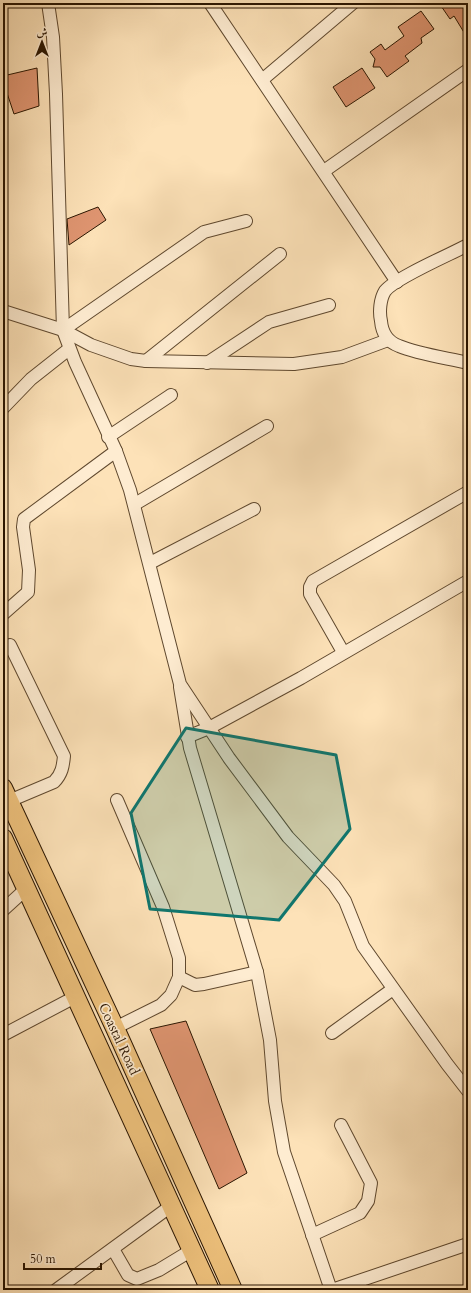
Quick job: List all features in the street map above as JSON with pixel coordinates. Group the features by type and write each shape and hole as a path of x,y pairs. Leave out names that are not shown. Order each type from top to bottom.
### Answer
{"highway":[{"name":"Coastal Road","path":"6,795 115,1028 233,1290"},
{"name":"Coastal Road","path":"3,838 210,1290"}],"street":[{"path":"48,3 56,94 61,207 63,330 69,349 108,437 116,451 135,504 180,684 187,737 257,972 270,1040 278,1125 290,1170 332,1290 468,1244"},
{"path":"210,3 397,282"},
{"path":"262,80 353,3"},
{"path":"324,171 468,70"},
{"path":"63,330 204,232 246,221"},
{"path":"468,245 397,282 386,291 381,302 380,317 382,330 388,340 400,347 468,363"},
{"path":"146,361 280,254"},
{"path":"207,363 269,322 329,305"},
{"path":"3,311 63,330 91,345 131,359 146,361 294,364 342,357 388,340"},
{"path":"3,408 31,379 69,349"},
{"path":"108,437 171,395"},
{"path":"135,504 267,426"},
{"path":"3,614 28,592 29,570 23,527 24,519 116,451"},
{"path":"343,652 310,594 310,587 313,582 468,492"},
{"path":"150,563 254,509"},
{"path":"187,737 209,728 468,581"},
{"path":"6,795 54,782 60,776 64,756 10,645"},
{"path":"180,684 209,728 288,838 334,885 345,901 363,946 468,1091"},
{"path":"115,1028 162,1005 171,995 179,978 179,958 163,907 117,800"},
{"path":"3,910 26,889"},
{"path":"179,978 195,985 257,972"},
{"path":"332,1033 393,989"},
{"path":"3,1035 75,996"},
{"path":"312,1235 360,1213 368,1201 371,1183 342,1125"},
{"path":"56,1290 171,1206"},
{"path":"113,1249 128,1275 137,1279 159,1270 192,1250"}],"highlighted area":[{"path":"186,728 336,755 350,829 279,920 150,909 131,813"}],"building":[{"path":"439,3 468,3 468,39 454,16 450,19"},
{"path":"421,11 434,29 421,38 422,43 405,56 409,61 387,77 380,67 373,67 375,59 370,52 381,44 385,50 404,36 398,27"},
{"path":"37,68 39,106 14,114 3,81 3,76"},
{"path":"362,68 375,88 346,107 333,87"},
{"path":"98,207 106,220 69,245 67,219"},
{"path":"186,1021 247,1173 219,1189 150,1029"}]}
